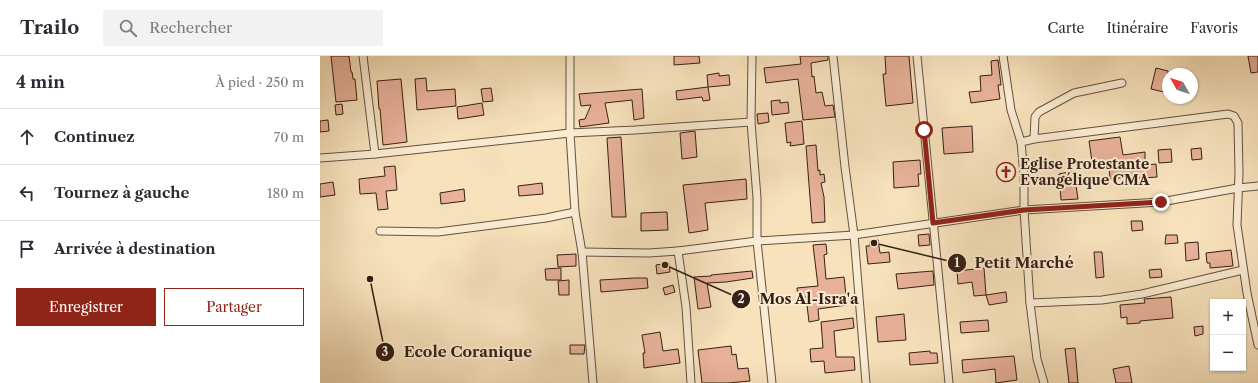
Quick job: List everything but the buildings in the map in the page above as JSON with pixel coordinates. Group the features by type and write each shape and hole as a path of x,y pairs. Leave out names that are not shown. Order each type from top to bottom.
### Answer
{"street":[{"path":"363,56 375,154"},
{"path":"570,56 570,133 575,212 582,252 593,383"},
{"path":"752,56 751,122 757,198 757,241 772,383"},
{"path":"833,56 844,167 854,235 866,383"},
{"path":"917,56 949,383"},
{"path":"1003,56 1011,110 1021,142 1030,303 1038,359 1044,383"},
{"path":"1034,139 1035,117 1038,112 1074,93 1122,83"},
{"path":"1021,142 1034,139 1228,114 1234,116 1238,123 1237,226 1243,270 1258,345"},
{"path":"320,158 375,154 570,133 751,122"},
{"path":"582,252 678,251 757,241 854,235 1024,210 1161,202 1238,188 1258,186"},
{"path":"380,231 438,232 546,218 575,212"},
{"path":"678,251 686,307 691,383"},
{"path":"1030,303 1102,300 1135,295 1243,270"}],"place":[{"name":"Eglise Protestante Evangélique CMA","path":"1006,172"},
{"name":"Petit Marché","path":"874,243"},
{"name":"Mos Al-Isra'a","path":"665,265"},
{"name":"Ecole Coranique","path":"370,279"}],"route":[{"path":"924,130 933,223 1024,210 1161,202"}]}
